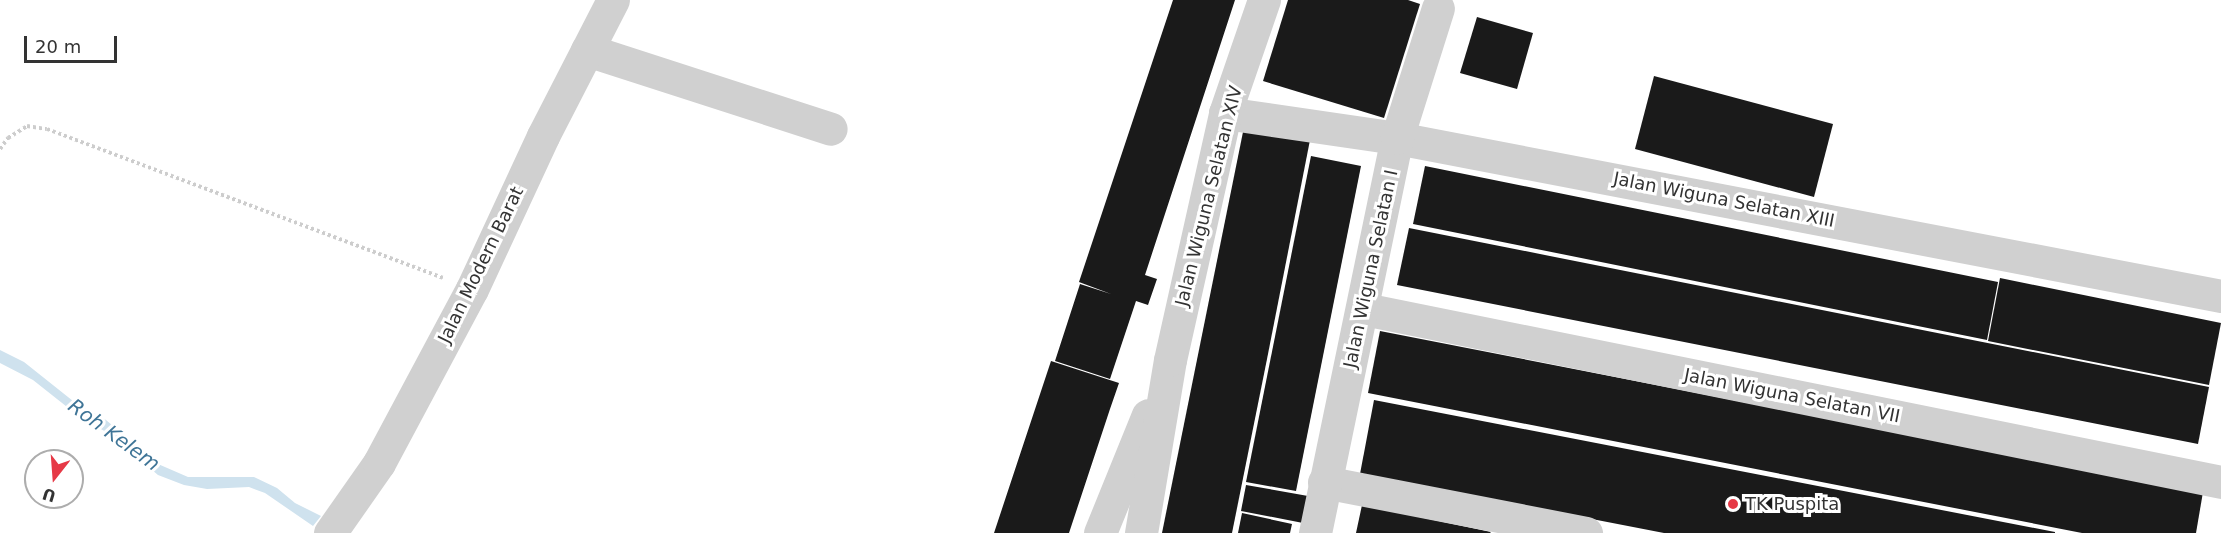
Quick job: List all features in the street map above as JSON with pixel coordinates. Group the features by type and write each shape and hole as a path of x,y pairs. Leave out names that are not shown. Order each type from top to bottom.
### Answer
{"street":[{"name":"Jalan Modern Barat","path":"333,528 379,463 472,289 543,136 613,0"},
{"name":"Jalan Wiguna Selatan XIV","path":"1141,533 1170,360 1225,113 1264,0"},
{"name":"Jalan Wiguna Selatan I","path":"1315,533 1324,482 1364,309 1397,138 1438,8"},
{"path":"587,51 831,129"},
{"name":"Jalan Wiguna Selatan XIII","path":"1225,113 1397,138 2221,296"},
{"name":"Jalan Wiguna Selatan VII","path":"1364,309 2221,482"},
{"name":"Jalan Wiguna Selatan XIV","path":"1100,533 1170,360"},
{"path":"1324,482 1586,533"}],"path":[{"path":"0,149 8,138 27,126 47,129 472,289"}],"water":[{"name":"Roh Kelem","path":"0,350 24,362 73,401 106,420 158,464 188,477 254,477 277,488 295,503 321,516 313,526 265,493 249,487 207,489 184,485 158,475 108,433 81,418 33,380 0,363"}],"building":[{"path":"1173,0 1235,0 1145,275 1157,279 1148,305 1136,301 1110,379 1055,361 1080,284 1111,294 1079,282"},
{"path":"1288,0 1408,0 1420,4 1384,118 1263,81"},
{"path":"1477,17 1533,33 1517,89 1460,73"},
{"path":"1654,76 1833,124 1814,197 1635,149"},
{"path":"1244,127 1310,140 1232,533 1162,533"},
{"path":"1311,156 1361,166 1296,491 1246,482"},
{"path":"1425,166 1998,282 1987,340 1413,224"},
{"path":"1409,228 2209,387 2198,444 1397,285"},
{"path":"2000,278 2221,323 2209,385 1988,341"},
{"path":"1380,331 2203,492 2196,533 2082,533 1368,393"},
{"path":"1051,361 1119,383 1069,533 994,533"},
{"path":"1374,400 2055,533 1664,533 1360,474"},
{"path":"1246,485 1308,496 1303,523 1241,511"},
{"path":"1362,505 1491,532 1356,533"},
{"path":"1242,513 1292,524 1290,533 1238,533"}],"place":[{"name":"TK Puspita","path":"1733,504"}]}
